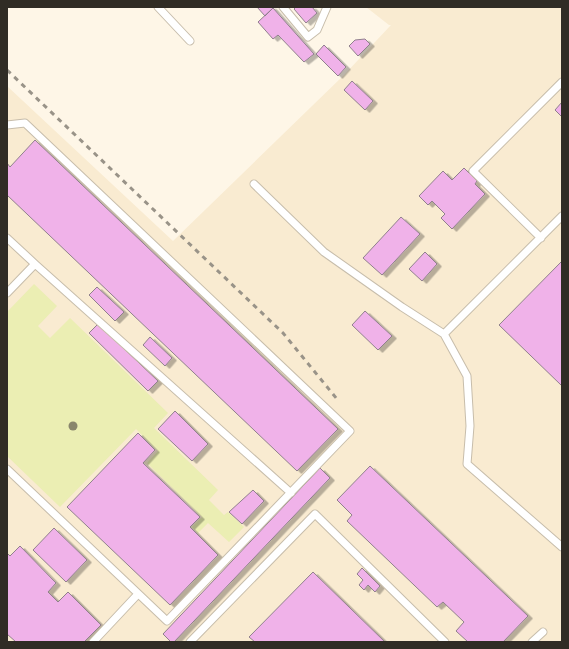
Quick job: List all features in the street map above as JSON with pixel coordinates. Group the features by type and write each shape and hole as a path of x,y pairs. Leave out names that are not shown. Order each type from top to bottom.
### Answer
{"lane":[{"path":"158,7 190,41"},
{"path":"283,7 308,37 317,30 327,7"},
{"path":"541,238 473,172 562,82"},
{"path":"7,125 25,123 350,431 167,621 7,469"},
{"path":"254,184 324,252 402,307 444,334 467,376 470,426 467,464 562,547"},
{"path":"444,334 562,216"},
{"path":"7,238 291,493"},
{"path":"7,293 35,264"},
{"path":"190,642 316,514 445,642"},
{"path":"93,642 138,594"},
{"path":"532,642 543,632"}],"shaded area":[{"path":"366,7 562,7 562,642 7,642 7,86 173,241 344,75 391,25"}],"green space":[{"path":"34,284 57,306 38,326 50,338 70,318 168,413 154,428 218,490 209,500 224,515 228,512 244,527 229,542 208,523 198,533 192,527 202,517 147,463 158,451 136,429 60,507 7,456 7,312"}],"building":[{"path":"257,7 272,7 273,8 265,16"},
{"path":"296,7 312,7 317,13 306,23 294,9"},
{"path":"273,8 314,54 304,62 278,35 273,39 258,22"},
{"path":"365,39 370,44 358,56 349,46 355,40"},
{"path":"324,45 346,67 338,76 316,54"},
{"path":"352,81 373,101 365,110 344,90"},
{"path":"562,102 562,117 555,110"},
{"path":"35,140 338,429 297,471 7,195 7,163 10,167"},
{"path":"464,168 477,181 475,184 485,194 452,229 441,218 445,214 432,201 428,205 419,196 443,171 452,180"},
{"path":"401,217 420,234 382,275 363,258"},
{"path":"425,252 437,264 422,281 409,269"},
{"path":"562,261 562,386 499,325"},
{"path":"97,287 124,312 115,321 89,295"},
{"path":"365,311 392,336 378,350 352,325"},
{"path":"98,324 158,381 148,391 89,333"},
{"path":"150,337 172,358 165,366 143,345"},
{"path":"175,411 208,444 192,461 158,429"},
{"path":"138,433 155,450 143,463 200,517 190,527 218,555 170,605 67,507"},
{"path":"370,466 528,616 503,642 468,642 456,631 464,622 443,602 437,607 347,521 352,515 337,500"},
{"path":"320,468 330,478 174,642 171,642 163,634"},
{"path":"253,490 264,501 242,524 229,512"},
{"path":"54,528 87,560 66,582 33,550"},
{"path":"20,546 56,583 48,592 58,602 68,592 101,625 84,642 16,642 7,634 7,553 10,556"},
{"path":"362,568 380,586 375,592 368,585 364,590 359,585 363,580 357,574"},
{"path":"313,572 385,642 255,642 249,637"}],"railway":[{"path":"7,70 283,333 337,399"}]}
